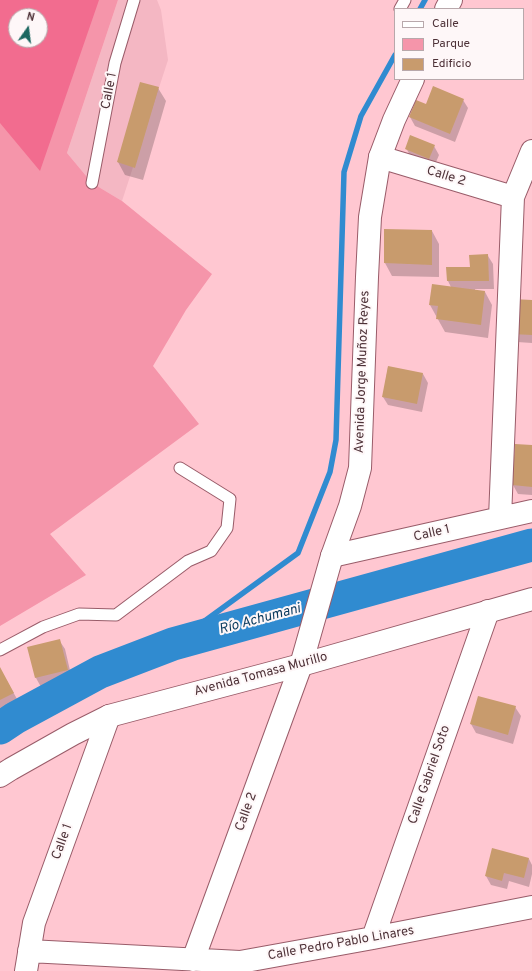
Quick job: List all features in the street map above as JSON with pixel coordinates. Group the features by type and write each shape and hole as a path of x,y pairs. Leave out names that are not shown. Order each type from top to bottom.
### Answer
{"street":[{"name":"Avenida Jorge Muñoz Reyes","path":"301,664 330,566 350,506 360,468 370,217 380,157 394,120 413,80"},
{"path":"500,518 513,197 532,151"},
{"name":"Calle 2","path":"380,157 513,197"},
{"name":"Calle 1","path":"330,566 500,518 532,511"},
{"name":"Avenida Tomasa Murillo","path":"0,776 73,734 109,716 532,599"},
{"name":"Calle Gabriel Soto","path":"373,938 488,611"},
{"name":"Calle 2","path":"193,960 301,664"},
{"name":"Calle 1","path":"27,961 34,923 109,716"},
{"name":"Calle Pedro Pablo Linares","path":"27,961 193,960 240,962 532,907"}],"lane":[{"name":"Calle 1","path":"92,183 115,63 134,0"},
{"path":"0,650 43,628 79,614 116,615 188,561 211,551 227,528 230,498 180,468"}],"shaded area":[{"path":"0,0 99,0 40,171 0,123"},
{"path":"118,0 157,0 161,10 168,60 122,201 92,183 67,153"}],"green space":[{"path":"0,0 118,0 67,153 92,183 122,201 212,274 186,310 153,366 199,424 50,534 86,575 0,626"}],"building":[{"path":"140,82 159,87 135,168 117,162"},
{"path":"433,86 464,99 450,134 409,117 416,100 426,104"},
{"path":"410,135 435,145 429,159 405,149"},
{"path":"384,229 432,230 432,265 384,263"},
{"path":"488,254 489,281 447,281 446,267 470,267 469,255"},
{"path":"432,284 485,291 481,325 436,319 438,306 429,305"},
{"path":"512,299 532,300 532,335 511,334"},
{"path":"388,366 423,373 417,404 382,397"},
{"path":"515,444 532,445 532,487 512,485"},
{"path":"60,639 68,670 35,678 27,647"},
{"path":"0,667 14,693 0,700"},
{"path":"478,696 516,706 508,735 470,724"},
{"path":"492,848 529,858 524,878 504,873 502,881 485,876"}],"waterway":[{"path":"421,8 425,0"},
{"path":"173,644 298,553 330,472 336,440 344,172 361,116 394,57"},
{"name":"Río Achumani","path":"0,728 15,718 100,672 173,644 532,545"}]}
